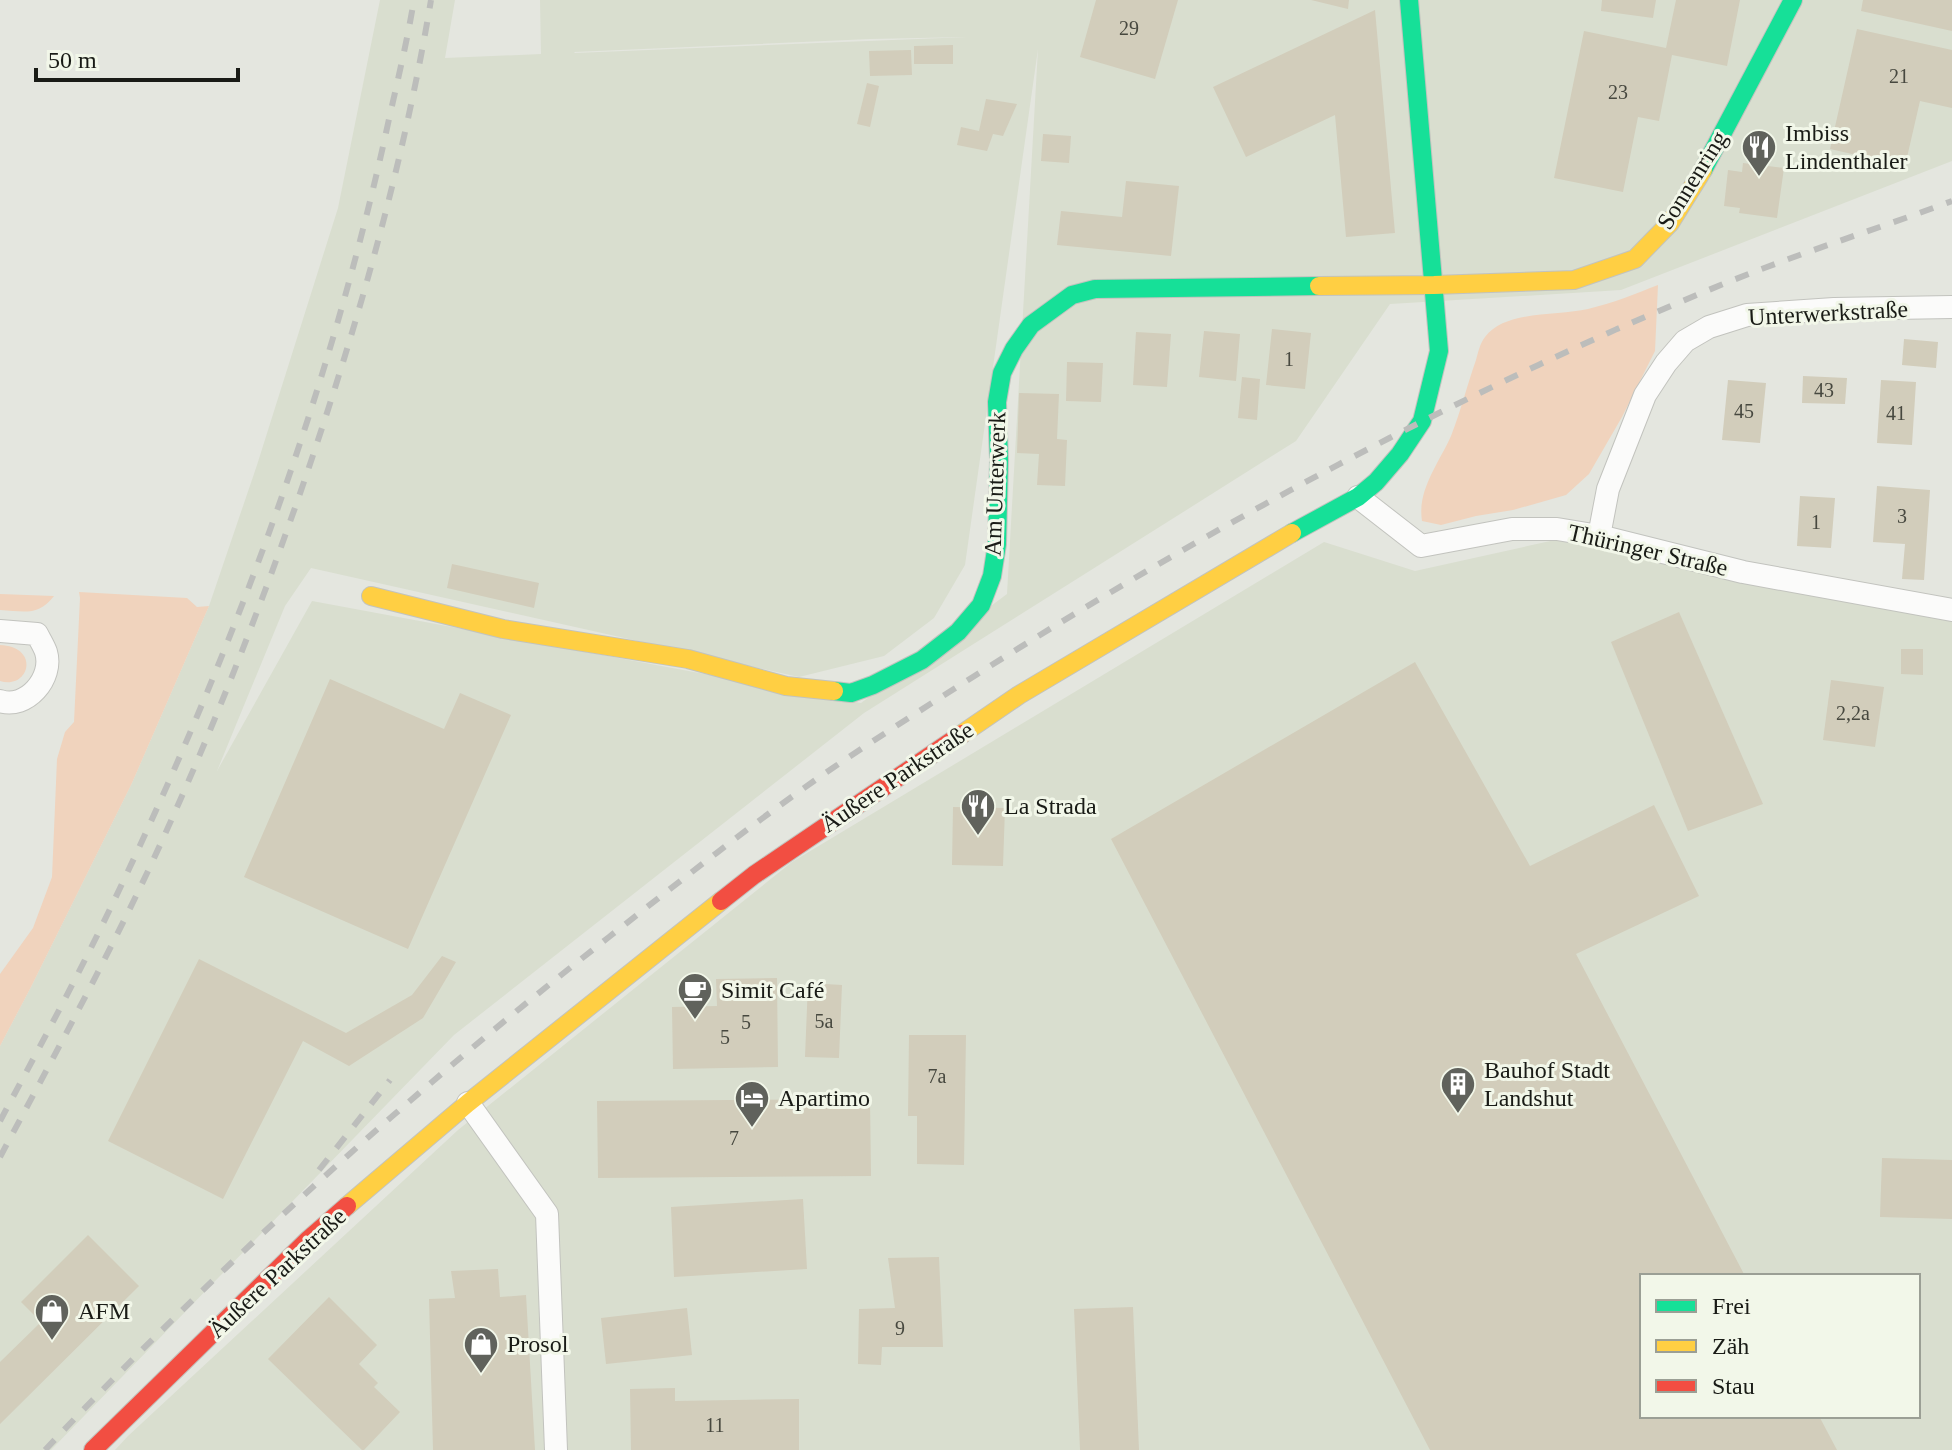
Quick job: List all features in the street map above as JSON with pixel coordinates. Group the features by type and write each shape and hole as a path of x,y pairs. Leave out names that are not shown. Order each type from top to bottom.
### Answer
{"street":[{"path":"1358,497 1400,454 1422,421 1439,351 1409,0"},
{"name":"Sonnenring","path":"1434,285 1574,280 1635,259 1670,223 1702,171 1793,0"},
{"name":"Am Unterwerk","path":"371,596 503,629 688,659 786,686 851,693 922,660 958,632 981,605 992,576 997,544 997,402 1002,373 1031,325 1052,308 1072,295 1095,289 1434,285"},
{"name":"Unterwerkstraße","path":"1599,536 1608,489 1645,395 1685,341 1709,327 1747,315 1834,309 1952,307"},
{"name":"Thüringer Straße","path":"1358,497 1421,546 1512,529 1557,529 1599,536 1743,572 1952,610"},
{"name":"Äußere Parkstraße","path":"93,1450 309,1239 468,1103 754,875 1019,695 1279,540 1358,497"},
{"path":"0,631 37,634 47,654 46,670 37,688 24,700 0,701"},
{"path":"468,1103 547,1214 556,1450"}],"shaded area":[{"path":"380,0 455,0 445,58 541,54 540,0 1952,0 1952,161 1621,290 1390,304 1296,441 864,713 454,1035 51,1450 0,1450 0,1046 132,783 209,606 338,208","holes":["967,37 575,53 574,52 870,39","1038,49 1007,594 861,703 312,601 217,771 285,606 311,568 799,677 884,656 934,618 965,565"]},
{"path":"1658,285 1655,351 1589,474 1566,495 1513,510 1441,525 1422,521 1423,498 1430,477 1451,436 1479,348 1494,328 1518,318 1588,309"},
{"path":"1555,540 1952,619 1952,1450 115,1450 458,1130 792,862 1324,542 1415,571"},
{"path":"79,592 187,598 197,607 209,606 132,783 0,1046 0,974 33,928 52,877 57,759 65,732 74,722"},
{"path":"0,594 54,596 42,607 23,612 0,610"},
{"path":"0,645 13,647 26,660 24,674 18,679 0,681"}],"building":[{"path":"1096,0 1178,0 1155,79 1080,57"},
{"path":"1311,0 1349,0 1348,9"},
{"path":"1602,0 1656,0 1653,18 1601,11"},
{"path":"1676,0 1740,0 1727,66 1672,55 1659,121 1638,117 1623,192 1554,178 1584,31 1666,48"},
{"path":"1863,0 1952,0 1952,31 1861,11"},
{"path":"1375,10 1395,233 1346,237 1335,115 1246,157 1213,87"},
{"path":"1857,29 1952,50 1952,108 1920,101 1905,166 1830,149"},
{"path":"953,45 953,64 914,64 914,46"},
{"path":"911,50 912,75 870,76 869,51"},
{"path":"867,83 879,86 870,127 857,124"},
{"path":"986,99 1017,104 1003,136 993,134 987,151 957,145 961,127 979,131"},
{"path":"1043,134 1071,136 1069,163 1041,161"},
{"path":"1743,163 1784,168 1777,218 1739,213 1740,208 1724,206 1728,170 1742,172"},
{"path":"1126,181 1179,186 1171,256 1057,245 1061,211 1122,217"},
{"path":"1272,329 1311,333 1305,389 1266,385"},
{"path":"1204,331 1240,334 1236,381 1199,377"},
{"path":"1136,332 1171,334 1167,387 1133,385"},
{"path":"1904,339 1938,342 1936,368 1902,365"},
{"path":"1067,362 1103,363 1101,402 1066,401"},
{"path":"1803,376 1847,378 1845,404 1802,403"},
{"path":"1242,377 1260,379 1257,420 1238,418"},
{"path":"1728,380 1766,383 1760,443 1722,440"},
{"path":"1881,380 1916,382 1912,445 1877,443"},
{"path":"1019,393 1059,394 1057,439 1067,440 1065,486 1037,485 1039,454 1017,453"},
{"path":"1877,486 1930,490 1924,580 1902,579 1905,544 1873,542"},
{"path":"1800,496 1835,498 1831,548 1797,546"},
{"path":"452,564 539,583 534,608 447,588"},
{"path":"1679,612 1763,804 1688,831 1611,642"},
{"path":"1901,649 1923,649 1923,675 1901,674"},
{"name":"Bauhof Stadt Landshut","path":"1415,662 1530,866 1654,805 1699,896 1576,954 1744,1274 1640,1274 1640,1418 1820,1418 1837,1450 1430,1450 1111,839"},
{"path":"330,679 444,729 460,693 511,715 408,949 244,877"},
{"path":"1831,680 1884,687 1875,747 1823,740"},
{"name":"La Strada","path":"953,807 1005,808 1003,866 952,865"},
{"path":"442,956 456,962 423,1018 349,1066 303,1041 223,1199 108,1141 199,959 346,1033 412,995"},
{"path":"777,978 778,1067 673,1069 672,1007 717,1006 716,979"},
{"path":"808,983 842,985 839,1058 805,1057"},
{"path":"909,1035 966,1035 964,1165 917,1164 917,1116 908,1116"},
{"path":"870,1099 871,1176 598,1178 597,1101"},
{"path":"1882,1158 1952,1160 1952,1219 1880,1217"},
{"path":"803,1199 807,1269 674,1277 671,1207"},
{"name":"AFM","path":"88,1235 139,1286 0,1424 0,1362 41,1322 21,1302"},
{"path":"939,1257 943,1347 882,1347 881,1365 858,1364 859,1309 895,1308 888,1258"},
{"name":"Prosol","path":"498,1269 500,1297 526,1295 535,1450 433,1450 429,1299 455,1298 451,1271"},
{"path":"329,1297 377,1345 359,1364 378,1383 374,1387 400,1412 364,1450 268,1359"},
{"path":"1133,1307 1139,1450 1080,1450 1074,1309"},
{"path":"687,1308 692,1355 606,1364 601,1318"},
{"path":"675,1388 675,1401 799,1399 799,1450 631,1450 630,1389"}],"railway":[{"path":"0,1121 84,961 154,814 195,721 269,532 333,339 360,241 414,0"},
{"path":"0,1157 149,869 213,723 270,576 306,476 362,300 408,121 431,0"},
{"path":"45,1450 247,1248 461,1057 714,855 879,737 1053,627 1210,534 1452,407 1710,289 1952,201"},
{"path":"319,1170 390,1080"}],"traffic: fast":[{"path":"1292,533 1358,497 1400,454 1422,421 1439,351 1409,0"},
{"path":"1703,170 1793,0"},
{"path":"834,691 851,693 922,660 958,632 981,605 992,576 997,544 997,402 1002,373 1031,325 1072,295 1095,289 1319,286"}],"traffic: slow":[{"path":"1319,286 1574,280 1635,259 1670,223 1703,170"},
{"path":"962,734 1019,695 1292,533"},
{"path":"371,596 503,629 688,659 786,686 834,691"},
{"path":"347,1206 468,1103 721,901"}],"traffic: jam":[{"path":"721,901 754,875 962,734"},
{"path":"93,1450 309,1239 347,1206"}],"place":[{"name":"Imbiss Lindenthaler","path":"1759,178"},
{"name":"La Strada","path":"978,837"},
{"name":"Simit Café","path":"695,1021"},
{"name":"Bauhof Stadt Landshut","path":"1458,1115"},
{"name":"Apartimo","path":"752,1129"},
{"name":"AFM","path":"52,1342"},
{"name":"Prosol","path":"481,1375"}]}
